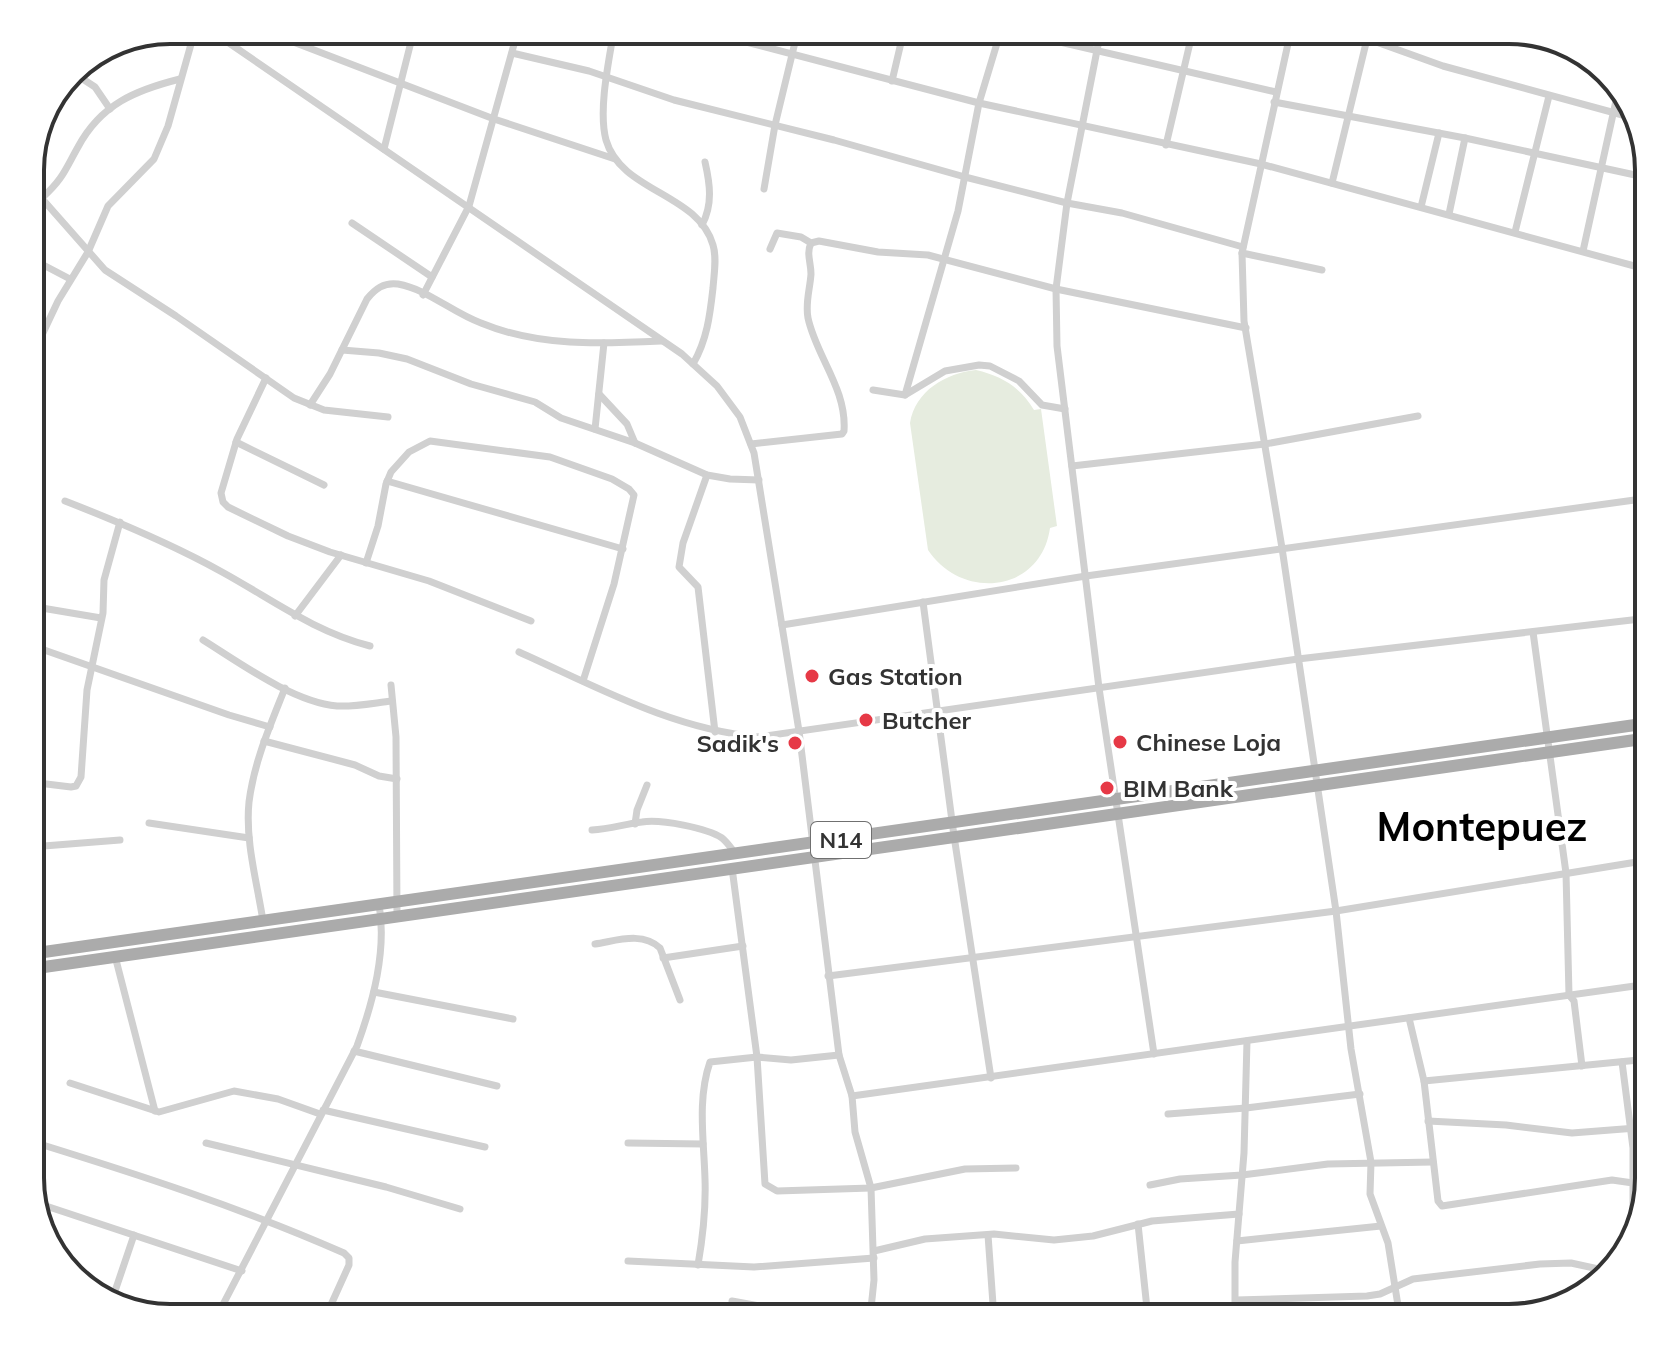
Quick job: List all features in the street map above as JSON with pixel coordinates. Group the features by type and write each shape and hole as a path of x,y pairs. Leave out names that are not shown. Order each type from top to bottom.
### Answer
{"main road":[{"name":"N14","path":"1416,764 1549,737 1635,725"},
{"name":"N14","path":"44,952 379,904 648,873 1315,777 1635,740"},
{"name":"N14","path":"44,966 397,916 648,873"}],"street":[{"path":"44,331 70,279 88,252 108,206 154,159 168,126 191,44"},
{"path":"231,44 665,341 717,386 740,417 751,444 759,480 799,731 839,1055 852,1096 855,1132 871,1188 874,1255 871,1304"},
{"path":"300,44 494,119 615,159"},
{"path":"384,149 411,44"},
{"path":"423,295 469,206 514,44"},
{"path":"611,44 605,78 606,139 615,159 630,173 685,210 702,225 713,245 715,267 708,327 693,364"},
{"path":"752,44 979,103 1261,164 1635,266"},
{"path":"764,189 775,125 795,44"},
{"path":"892,81 901,44"},
{"path":"905,395 945,260 979,103 997,44"},
{"path":"1070,44 1276,92"},
{"path":"1098,44 1067,203 1056,289 1057,346 1099,688 1154,1054"},
{"path":"1166,145 1190,44"},
{"path":"1288,44 1243,250 1246,328 1336,911 1351,1049 1371,1162 1370,1194 1388,1243 1398,1304"},
{"path":"1332,183 1366,44"},
{"path":"1383,44 1443,66 1623,116"},
{"path":"512,53 674,100 1067,203 1122,213 1243,250 1322,270"},
{"path":"83,79 95,87 110,109"},
{"path":"44,196 65,174 78,146 110,109 126,96 180,79"},
{"path":"1515,232 1549,96"},
{"path":"1274,102 1535,152 1635,175"},
{"path":"1583,251 1616,104"},
{"path":"1421,207 1439,133"},
{"path":"1449,214 1465,138"},
{"path":"702,225 710,203 711,187 705,162"},
{"path":"44,200 88,252 118,281 176,316 294,398 324,410 388,417"},
{"path":"352,223 432,277"},
{"path":"770,249 777,233 801,237 811,243 819,241 878,252 915,253 1056,289 1246,328"},
{"path":"751,444 842,434 844,431 837,386 808,321 806,306 811,268 808,251 811,243"},
{"path":"44,265 70,279"},
{"path":"310,405 330,374 367,299 374,289 395,283 482,324 530,338 604,343 665,341"},
{"path":"595,429 604,343"},
{"path":"342,350 407,359 471,384 535,402 561,418 635,443 707,475 759,480"},
{"path":"873,390 905,395 945,371 990,366 1019,381 1042,405 1065,409"},
{"path":"266,378 236,442 221,493 228,507 288,536 440,585 531,621"},
{"path":"599,394 627,424 635,443"},
{"path":"1072,466 1265,444 1418,416"},
{"path":"366,563 378,526 387,481 396,465 409,452 430,441 503,448 550,457 612,479 634,495 623,549 583,681"},
{"path":"236,442 324,485"},
{"path":"707,475 683,543 679,567 698,587 715,732"},
{"path":"387,481 623,549"},
{"path":"782,625 1086,576 1635,500"},
{"path":"65,501 120,522 221,571 326,633 370,646"},
{"path":"44,784 71,787 79,783 83,767 84,720 101,618 104,580 120,522"},
{"path":"295,616 341,555"},
{"path":"923,602 953,829 991,1078"},
{"path":"44,608 101,618"},
{"path":"519,652 643,708 715,732 759,737 1298,659 1635,620"},
{"path":"1533,632 1566,873 1569,995 1574,1001 1582,1066"},
{"path":"203,640 285,688 318,702 340,706 392,701"},
{"path":"44,650 270,727"},
{"path":"391,685 397,779 397,916"},
{"path":"263,921 249,838 249,805 254,770 285,688"},
{"path":"264,741 397,779"},
{"path":"635,824 647,785"},
{"path":"149,823 249,838"},
{"path":"592,830 666,823 708,832 721,838 734,861 757,1057 765,1184 777,1191 871,1188 965,1169 1016,1168"},
{"path":"44,846 120,840"},
{"path":"828,976 1336,911 1635,862"},
{"path":"224,1304 354,1051 374,992 381,918 379,904"},
{"path":"595,944 644,938 660,948 680,1000"},
{"path":"663,958 743,946"},
{"path":"115,956 155,1111"},
{"path":"852,1096 1635,986"},
{"path":"374,992 513,1019"},
{"path":"1409,1018 1424,1081 1438,1201 1442,1206 1590,1182 1612,1180 1632,1183"},
{"path":"1236,1304 1247,1041"},
{"path":"354,1051 497,1086"},
{"path":"698,1265 706,1210 704,1094 710,1062 757,1057 791,1060 839,1055"},
{"path":"1424,1081 1635,1061"},
{"path":"1622,1062 1631,1129 1633,1204"},
{"path":"70,1083 155,1111 171,1111 234,1091 485,1147"},
{"path":"1168,1114 1360,1094"},
{"path":"1428,1121 1506,1125 1572,1133 1635,1129"},
{"path":"206,1143 386,1187 460,1209"},
{"path":"628,1143 703,1144"},
{"path":"44,1145 135,1172 269,1220 349,1258 349,1265 331,1304"},
{"path":"1150,1185 1180,1179 1328,1164 1433,1162"},
{"path":"47,1206 242,1271"},
{"path":"628,1261 754,1267 874,1255 925,1239 988,1235 1054,1240 1103,1234 1138,1224 1239,1214"},
{"path":"1138,1224 1147,1304"},
{"path":"1237,1241 1381,1226"},
{"path":"115,1291 134,1235"},
{"path":"988,1235 993,1304"},
{"path":"1236,1300 1367,1296 1380,1294 1413,1279 1540,1264 1571,1263 1596,1269"},
{"path":"732,1301 749,1304"}],"shaded area":[{"path":"976,370 1010,384 1034,410 1041,409 1057,526 1050,528 1044,550 1032,566 1016,577 998,582 979,583 960,577 943,566 928,550 910,423 925,393 954,375"}],"place":[{"name":"Gas Station","path":"812,676"},
{"name":"Butcher","path":"866,720"},
{"name":"Chinese Loja","path":"1120,742"},
{"name":"Sadik's","path":"795,743"},
{"name":"BIM Bank","path":"1107,788"}],"district":[{"name":"Montepuez","path":"1482,826"}]}
